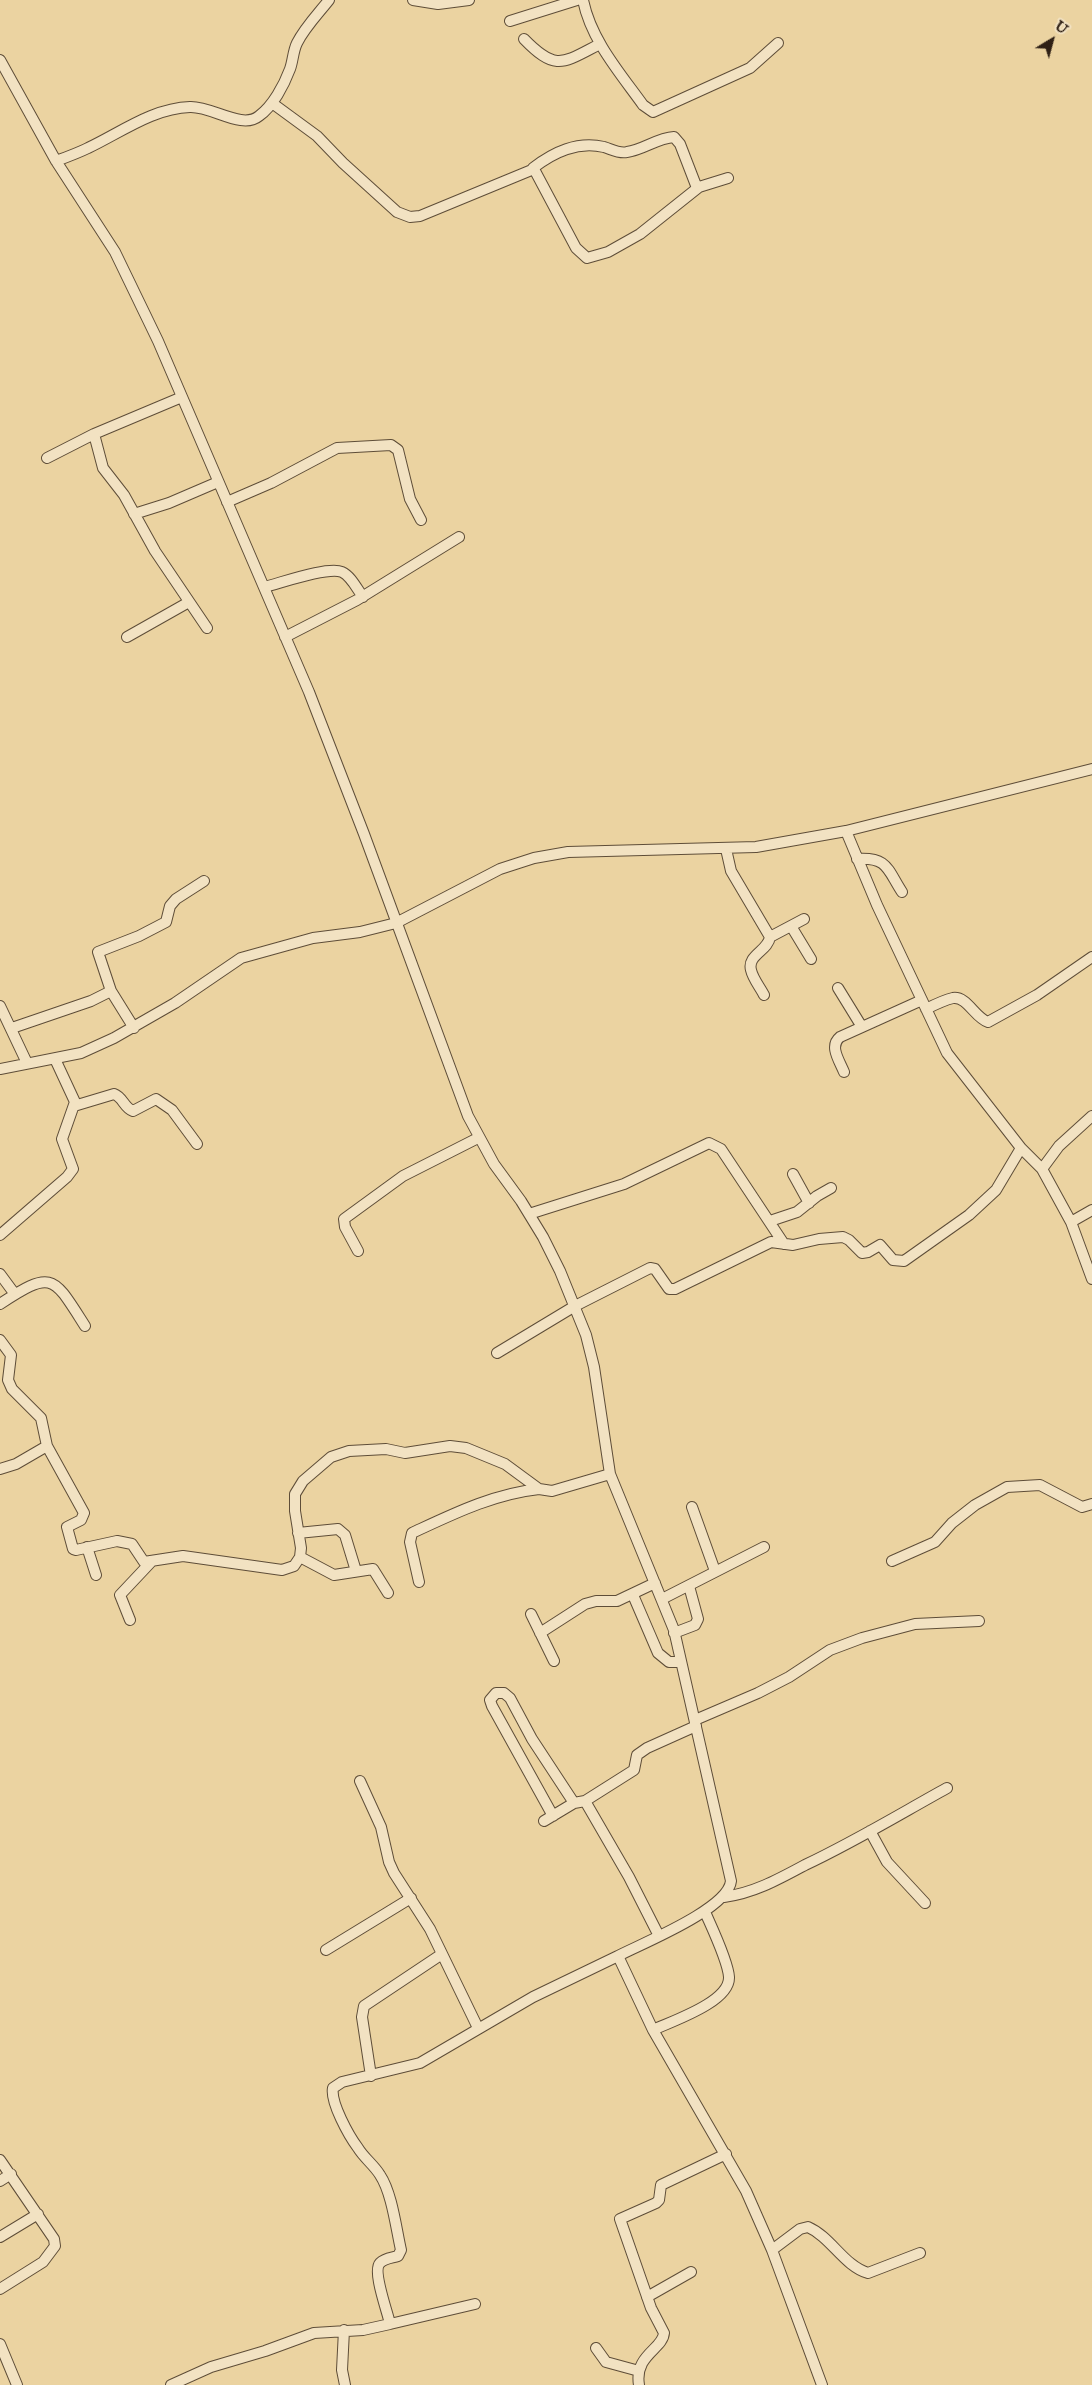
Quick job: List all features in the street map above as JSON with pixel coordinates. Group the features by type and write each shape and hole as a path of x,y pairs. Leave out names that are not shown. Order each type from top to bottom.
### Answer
{"street":[{"path":"56,161 87,149 150,117 170,110 190,107 205,108 240,121 250,121 258,117 272,103 290,69 296,44 329,0"},
{"path":"412,0 438,4 469,0"},
{"path":"510,21 577,0"},
{"path":"583,0 585,11 600,44 643,105 654,112 750,68 778,43"},
{"path":"524,39 540,56 554,61 570,60 600,44"},
{"path":"0,60 56,161 115,252 158,341 309,692 468,1116 478,1138 529,1214 560,1272 575,1306 586,1335 594,1366 610,1474 656,1583 674,1633 731,1881 728,1892 724,1897 705,1912 533,1997 420,2063 342,2082 334,2086 332,2092 348,2134 358,2150 375,2166 385,2183 402,2250 398,2256 381,2262 377,2266 378,2279 390,2324"},
{"path":"272,103 317,136 343,163 402,215 420,216 533,168 548,157 571,147 586,145 626,152 660,139 674,137 680,144 697,188"},
{"path":"533,168 576,248 586,258 608,252 640,234 697,188 707,183 728,178"},
{"path":"47,458 94,434 182,397"},
{"path":"94,434 103,468 124,495 134,514 207,628"},
{"path":"227,502 271,483 337,448 391,445 398,450 410,499 421,520"},
{"path":"134,514 168,504 218,482"},
{"path":"285,637 363,597 459,537"},
{"path":"264,587 337,571 344,573 350,578 363,597"},
{"path":"127,638 189,602"},
{"path":"0,1069 81,1053 134,1028 241,958 313,938 360,932 396,923 500,869 534,858 568,852 756,847 846,831 1092,770"},
{"path":"846,831 857,859 947,1053 1021,1148 1042,1169 1071,1222 1092,1279"},
{"path":"726,849 731,871 770,937"},
{"path":"857,859 877,858 883,863 902,892"},
{"path":"134,1028 112,991 98,956 99,950 139,936 166,922 170,906 176,899 204,881"},
{"path":"764,995 752,972 752,959 767,947 770,937 804,919"},
{"path":"791,926 811,959"},
{"path":"844,1072 834,1047 835,1041 862,1027 924,1004 954,998 962,1000 982,1020 988,1022 1037,995 1092,957"},
{"path":"838,988 862,1027"},
{"path":"12,1028 84,1003 112,991"},
{"path":"0,1006 27,1063"},
{"path":"0,1235 67,1177 73,1169 62,1139 74,1106 74,1096 55,1059"},
{"path":"74,1106 114,1094 118,1095 133,1112 150,1100 156,1099 172,1110 197,1144"},
{"path":"1042,1169 1059,1146 1092,1116"},
{"path":"358,1251 345,1227 344,1219 403,1176 478,1138"},
{"path":"529,1214 624,1184 709,1143 721,1149 784,1244"},
{"path":"497,1353 575,1306 650,1268 655,1269 669,1289 675,1289 771,1242 793,1245 819,1239 843,1237 862,1253 868,1252 880,1245 893,1260 904,1261 969,1215 996,1190 1002,1184 1021,1148"},
{"path":"793,1174 808,1203"},
{"path":"770,1221 797,1212 830,1188"},
{"path":"1071,1222 1092,1210"},
{"path":"0,1274 14,1293"},
{"path":"0,1304 14,1293 45,1281 56,1284 61,1289 85,1326"},
{"path":"0,1340 11,1355 8,1380 12,1389 41,1418 47,1446 84,1513 81,1520 67,1527 66,1532 74,1550 111,1541 124,1541 135,1547 142,1561 183,1556 282,1570 294,1566 300,1557 295,1511 296,1494 303,1481 331,1457 349,1451 386,1449 405,1453 450,1446 466,1448 504,1464 539,1489"},
{"path":"0,1469 16,1464 47,1446"},
{"path":"419,1582 410,1542 412,1533 468,1506 517,1492 539,1489 552,1491 565,1489 610,1474"},
{"path":"892,1561 935,1542 952,1523 975,1505 1007,1487 1040,1486 1082,1507 1092,1504"},
{"path":"692,1507 714,1571"},
{"path":"298,1533 338,1529 345,1535 356,1571"},
{"path":"87,1547 96,1575"},
{"path":"662,1598 764,1547"},
{"path":"300,1557 334,1575 374,1568 388,1593"},
{"path":"130,1620 120,1595 152,1561"},
{"path":"540,1633 584,1604 596,1601 610,1602 633,1595 656,1583"},
{"path":"674,1633 695,1625 698,1619 689,1586"},
{"path":"633,1595 658,1653 669,1662 681,1662"},
{"path":"531,1614 554,1661"},
{"path":"574,1803 532,1739 510,1698 504,1693 496,1693 490,1700 492,1706 549,1818 574,1803 585,1801 634,1770 637,1755 647,1748 789,1677 830,1650 862,1638 915,1624 979,1620"},
{"path":"360,1781 382,1827 389,1862 442,1954 478,2028"},
{"path":"724,1897 761,1888 870,1832 947,1788"},
{"path":"585,1801 628,1877 658,1936"},
{"path":"870,1832 887,1862 925,1903"},
{"path":"326,1950 411,1898"},
{"path":"653,2030 715,2000 727,1988 729,1975 705,1912"},
{"path":"371,2076 362,2017 364,2006 442,1954"},
{"path":"618,1956 653,2030 746,2191 772,2250 822,2385"},
{"path":"639,2385 638,2371 647,2356 664,2336 647,2297 620,2219 656,2203 659,2200 662,2185 726,2154"},
{"path":"0,2160 54,2239 55,2246 43,2262 0,2289"},
{"path":"0,2181 11,2174"},
{"path":"0,2237 38,2214"},
{"path":"772,2250 800,2229 808,2227 830,2242 861,2271 868,2273 920,2252"},
{"path":"647,2297 691,2272"},
{"path":"171,2385 211,2366 265,2351 314,2333 378,2328 475,2304"},
{"path":"344,2330 342,2370 345,2385"},
{"path":"0,2344 16,2385"},
{"path":"596,2348 606,2362 638,2371"}]}
